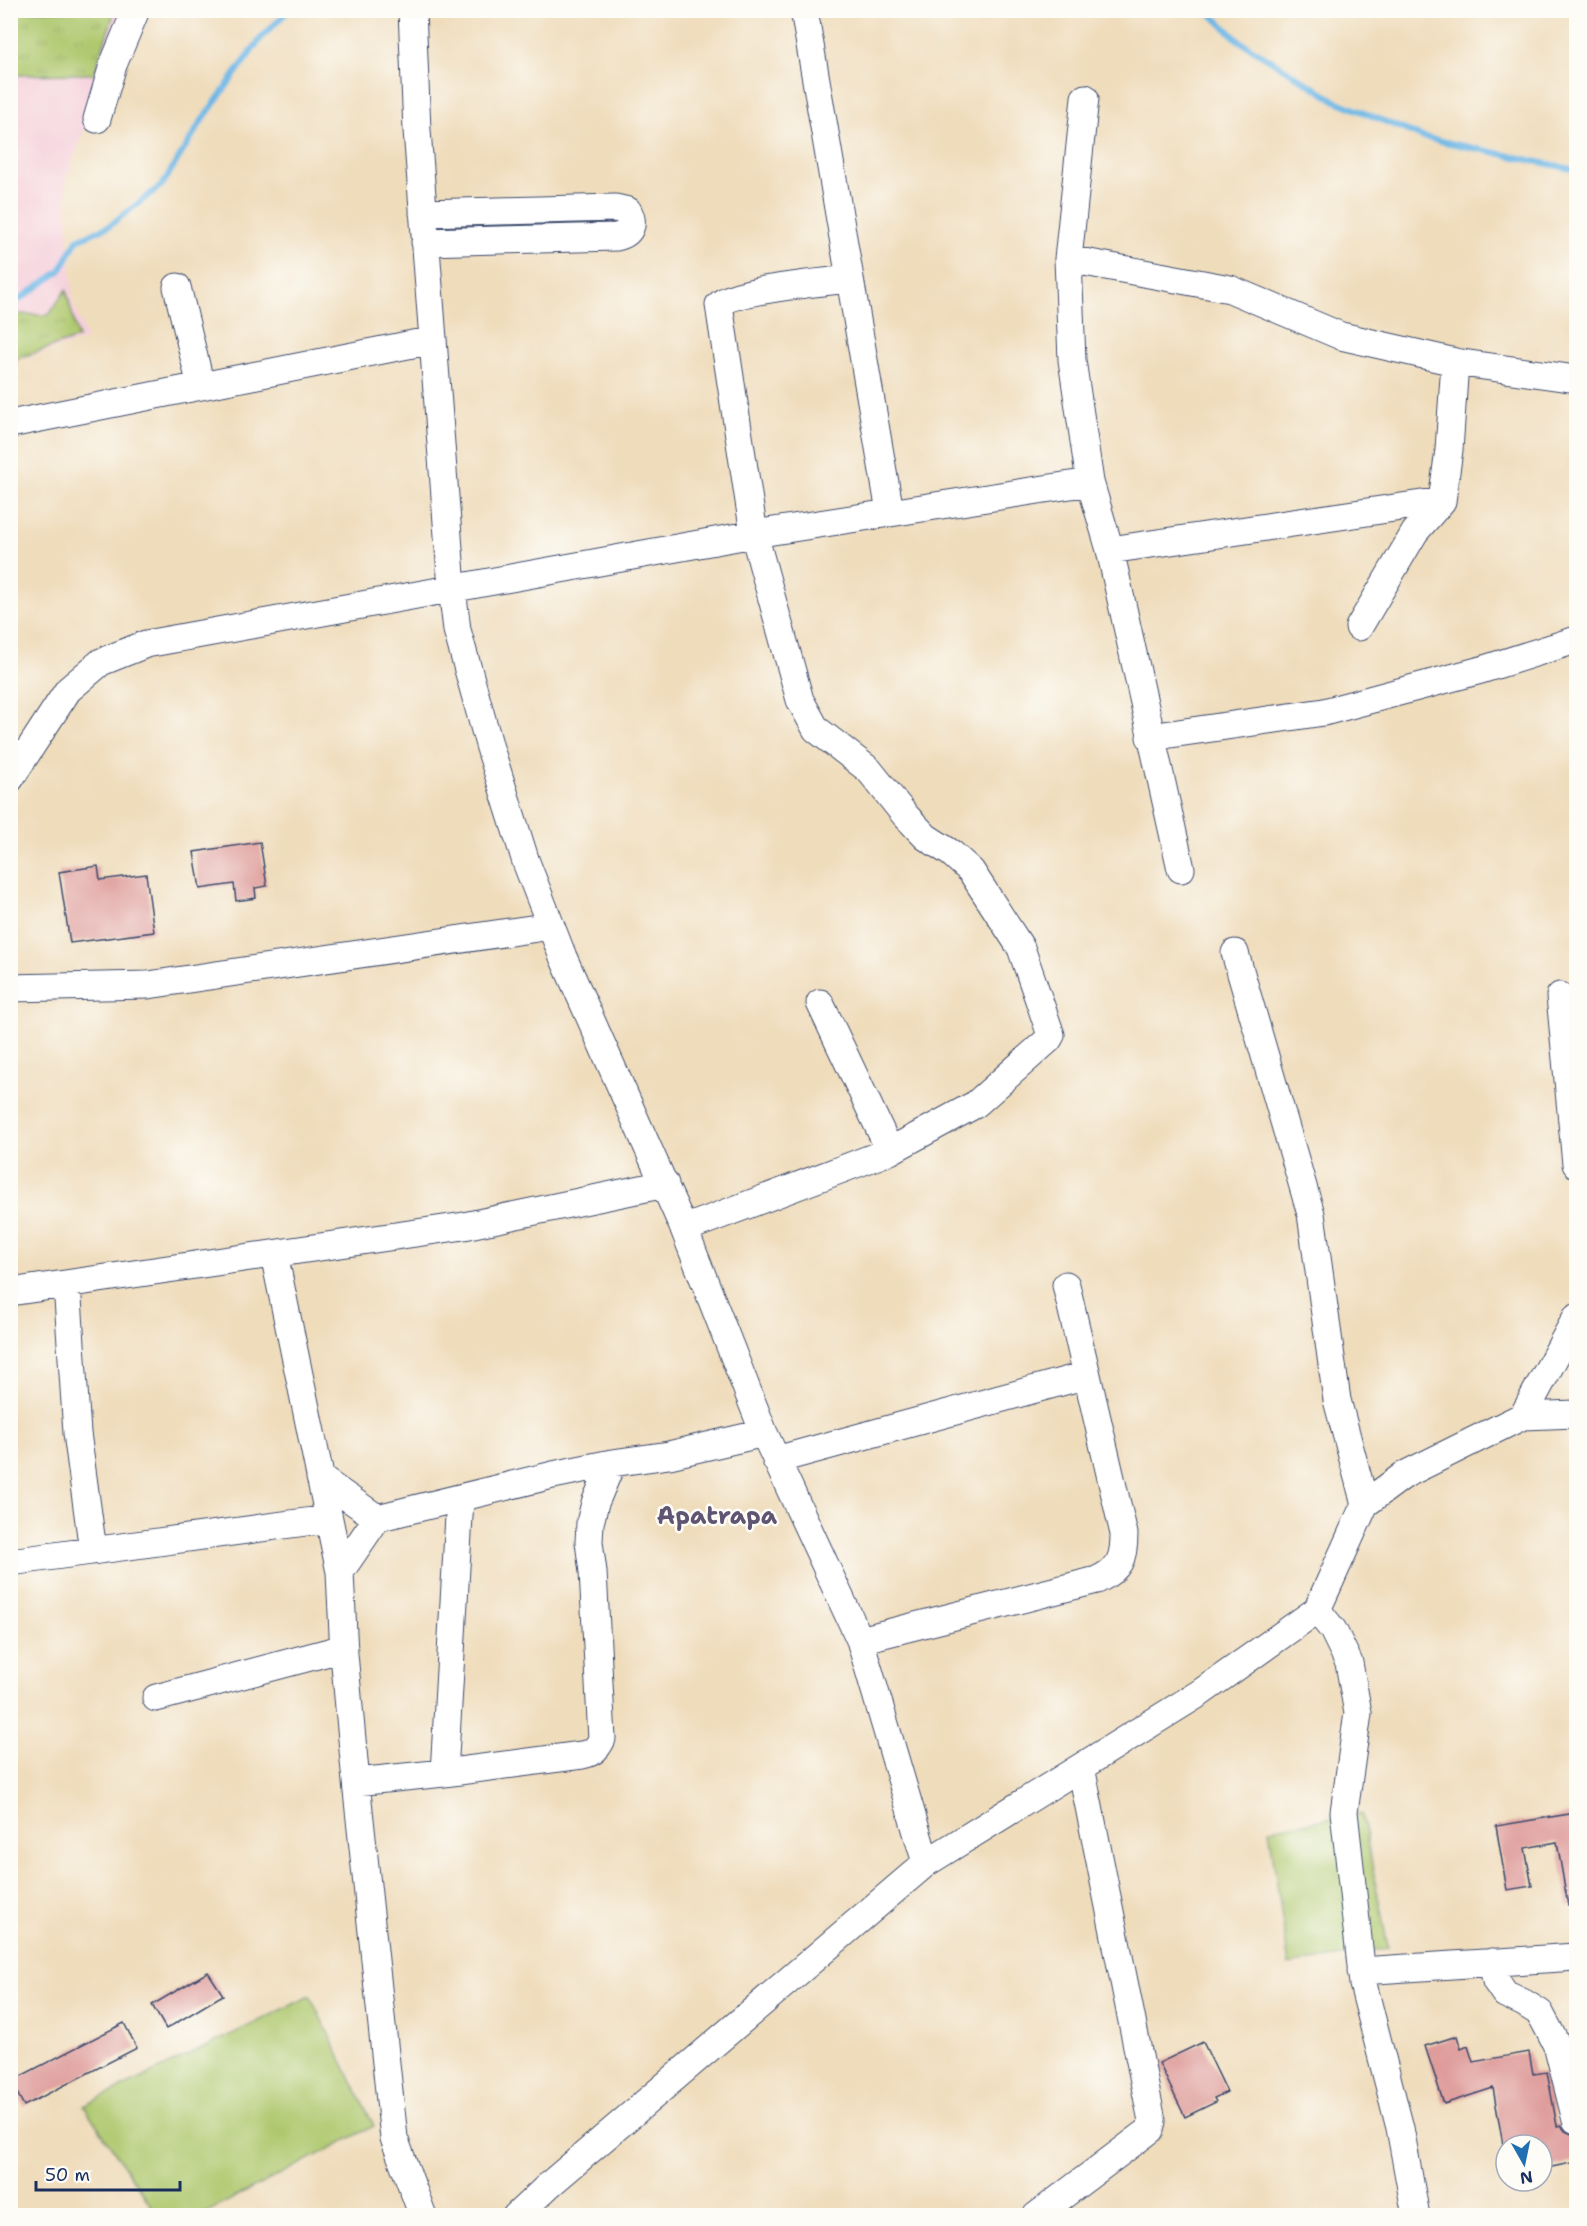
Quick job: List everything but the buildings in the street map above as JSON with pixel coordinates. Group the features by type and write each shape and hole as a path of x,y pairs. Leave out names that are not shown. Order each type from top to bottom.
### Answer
{"street":[{"path":"97,119 113,65 136,10"},
{"path":"412,10 425,242 457,630 490,748 526,862 563,957 684,1229 764,1433 860,1640 926,1863"},
{"path":"804,10 890,512"},
{"path":"1085,98 1068,259 1072,360 1090,482 1110,550 1181,869"},
{"path":"423,213 621,208 628,211 632,226 624,235 616,237 425,242"},
{"path":"495,210 496,240"},
{"path":"1068,259 1230,289 1341,336 1455,362 1576,379"},
{"path":"684,1229 890,1151 976,1104 1051,1035 1021,948 971,870 951,853 926,837 869,770 816,729 800,700 754,534 719,305 724,300 763,291 849,279"},
{"path":"177,287 201,386"},
{"path":"10,424 433,340"},
{"path":"1359,627 1415,532 1442,501 1449,450 1455,362"},
{"path":"10,779 68,690 101,662 146,644 754,534 1090,482"},
{"path":"1110,550 1442,501"},
{"path":"1150,737 1324,712 1576,640"},
{"path":"10,988 148,985 551,926"},
{"path":"1235,953 1311,1214 1337,1400 1365,1504"},
{"path":"1560,996 1576,1164"},
{"path":"820,1003 890,1151"},
{"path":"10,1292 464,1226 665,1184"},
{"path":"273,1254 340,1572 356,1782 394,2138 423,2216"},
{"path":"67,1284 77,1433 93,1551"},
{"path":"860,1640 1097,1580 1109,1574 1120,1563 1124,1551 1124,1534 1066,1285"},
{"path":"1523,1416 1576,1318"},
{"path":"776,1460 1087,1375"},
{"path":"516,2216 558,2177 926,1863 1200,1693 1317,1611 1365,1504 1404,1475 1523,1416 1576,1414"},
{"path":"340,1572 377,1518 553,1475 612,1463 669,1455 764,1433"},
{"path":"356,1782 582,1755 597,1748 602,1739 593,1572 589,1542 590,1523 595,1503 612,1463"},
{"path":"320,1478 377,1518"},
{"path":"444,1773 460,1499"},
{"path":"10,1562 328,1519"},
{"path":"1317,1611 1333,1630 1349,1663 1358,1713 1344,1812 1362,1984 1400,2128 1416,2216"},
{"path":"156,1698 344,1648"},
{"path":"1036,2216 1150,2130 1152,2121 1081,1767"},
{"path":"1361,1971 1576,1957"},
{"path":"1492,1962 1496,1981 1505,1994 1540,2013 1548,2028 1558,2048 1576,2120"}],"shaded area":[{"path":"11,11 131,11 65,180 73,303 87,339 18,360 11,375"}],"green space":[{"path":"10,11 115,11 94,74 11,75"},
{"path":"66,289 78,338 13,360 11,367 11,314 49,315"},
{"path":"1362,1813 1388,1948 1289,1965 1269,1829"},
{"path":"310,1996 374,2126 201,2215 157,2215 84,2106"}],"waterway":[{"path":"10,306 60,271 77,240 109,226 162,185 201,122 261,38 289,10"},
{"path":"1207,10 1238,40 1336,101 1422,137 1576,170"}],"district":[{"name":"Apatrapa","path":"717,1516"}]}
